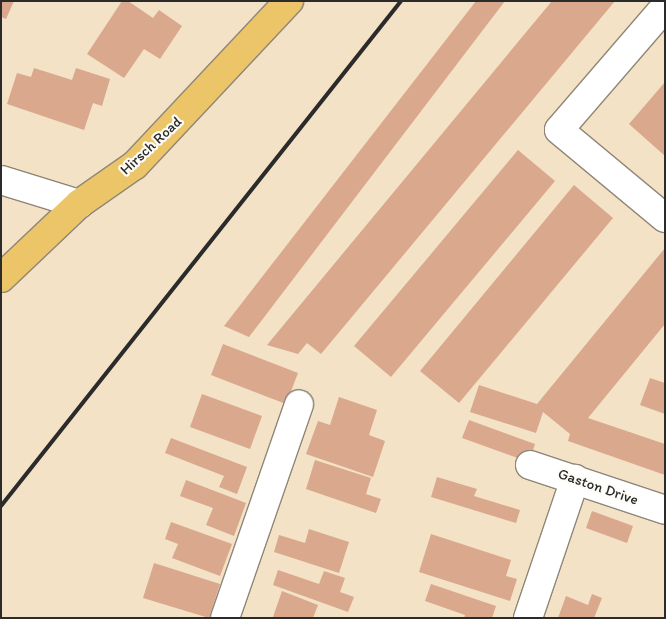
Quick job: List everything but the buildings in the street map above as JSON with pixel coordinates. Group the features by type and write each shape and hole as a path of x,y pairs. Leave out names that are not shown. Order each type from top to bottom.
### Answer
{"main road":[{"name":"Hirsch Road","path":"1,278 79,204 135,165 289,1"}],"street":[{"path":"665,7 559,130 665,218"},
{"path":"1,180 79,204"},
{"path":"225,618 300,404"},
{"name":"Gaston Drive","path":"530,465 665,510"},
{"path":"528,618 575,480"}],"railway":[{"path":"1,506 401,1"}]}
